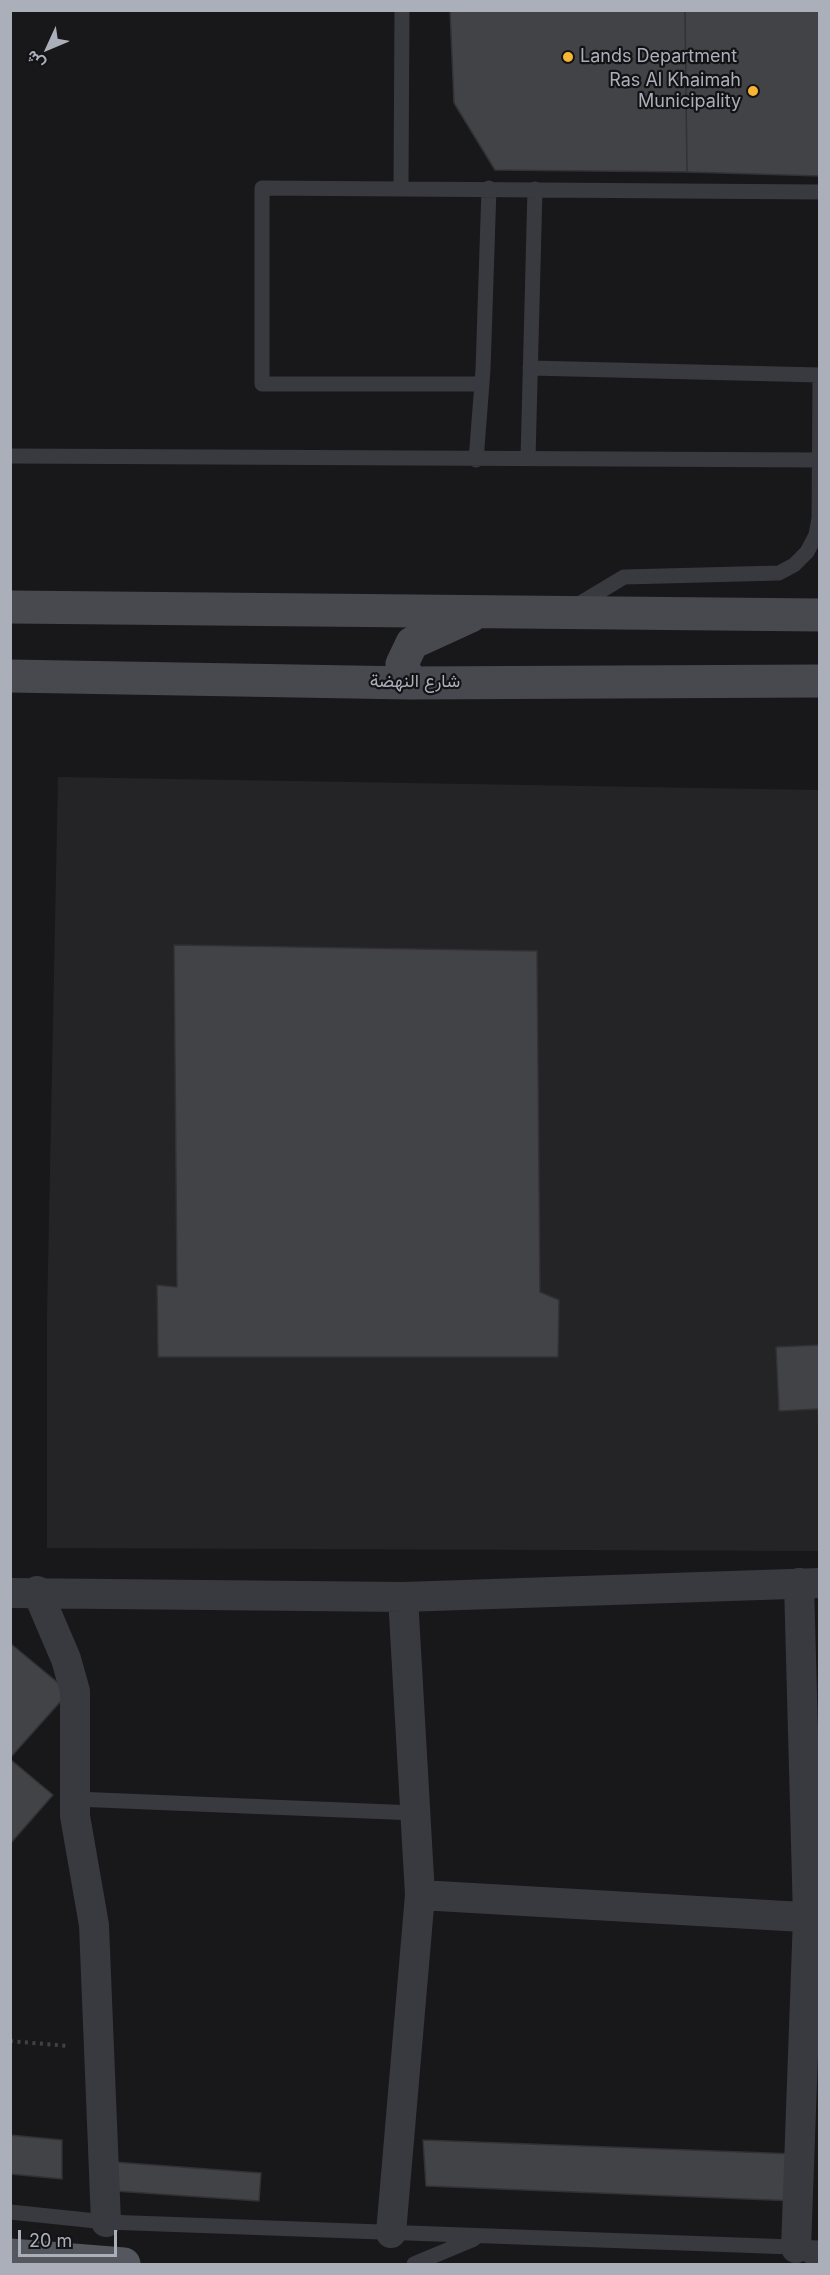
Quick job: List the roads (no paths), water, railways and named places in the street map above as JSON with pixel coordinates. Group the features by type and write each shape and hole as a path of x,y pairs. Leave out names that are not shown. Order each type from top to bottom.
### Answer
{"main road":[{"path":"10,607 819,615"},
{"path":"410,683 402,664 412,643 486,610"},
{"name":"شارع النهضة","path":"10,676 410,683 819,681"},
{"path":"10,2255 124,2265"}],"street":[{"path":"24,1592 403,1597 809,1583 814,1918 811,2083 812,2253"},
{"path":"24,1592 66,1659 75,1691 75,1799 94,1924 106,2222"},
{"path":"391,2233 420,1895 403,1597"},
{"path":"420,1895 814,1918"}],"lane":[{"path":"401,188 402,10"},
{"path":"482,384 262,384 262,188 819,192 819,200"},
{"path":"476,460 482,384 489,188"},
{"path":"528,459 535,189"},
{"path":"530,369 819,376 819,518 816,536 807,552 794,565 779,573 624,577 568,611"},
{"path":"10,456 819,460"},
{"path":"75,1799 415,1813"},
{"path":"10,2212 106,2222 812,2253"},
{"path":"414,2265 480,2237"}],"place":[{"name":"Lands Department","path":"568,57"},
{"name":"Ras Al Khaimah Municipality","path":"753,91"}]}
